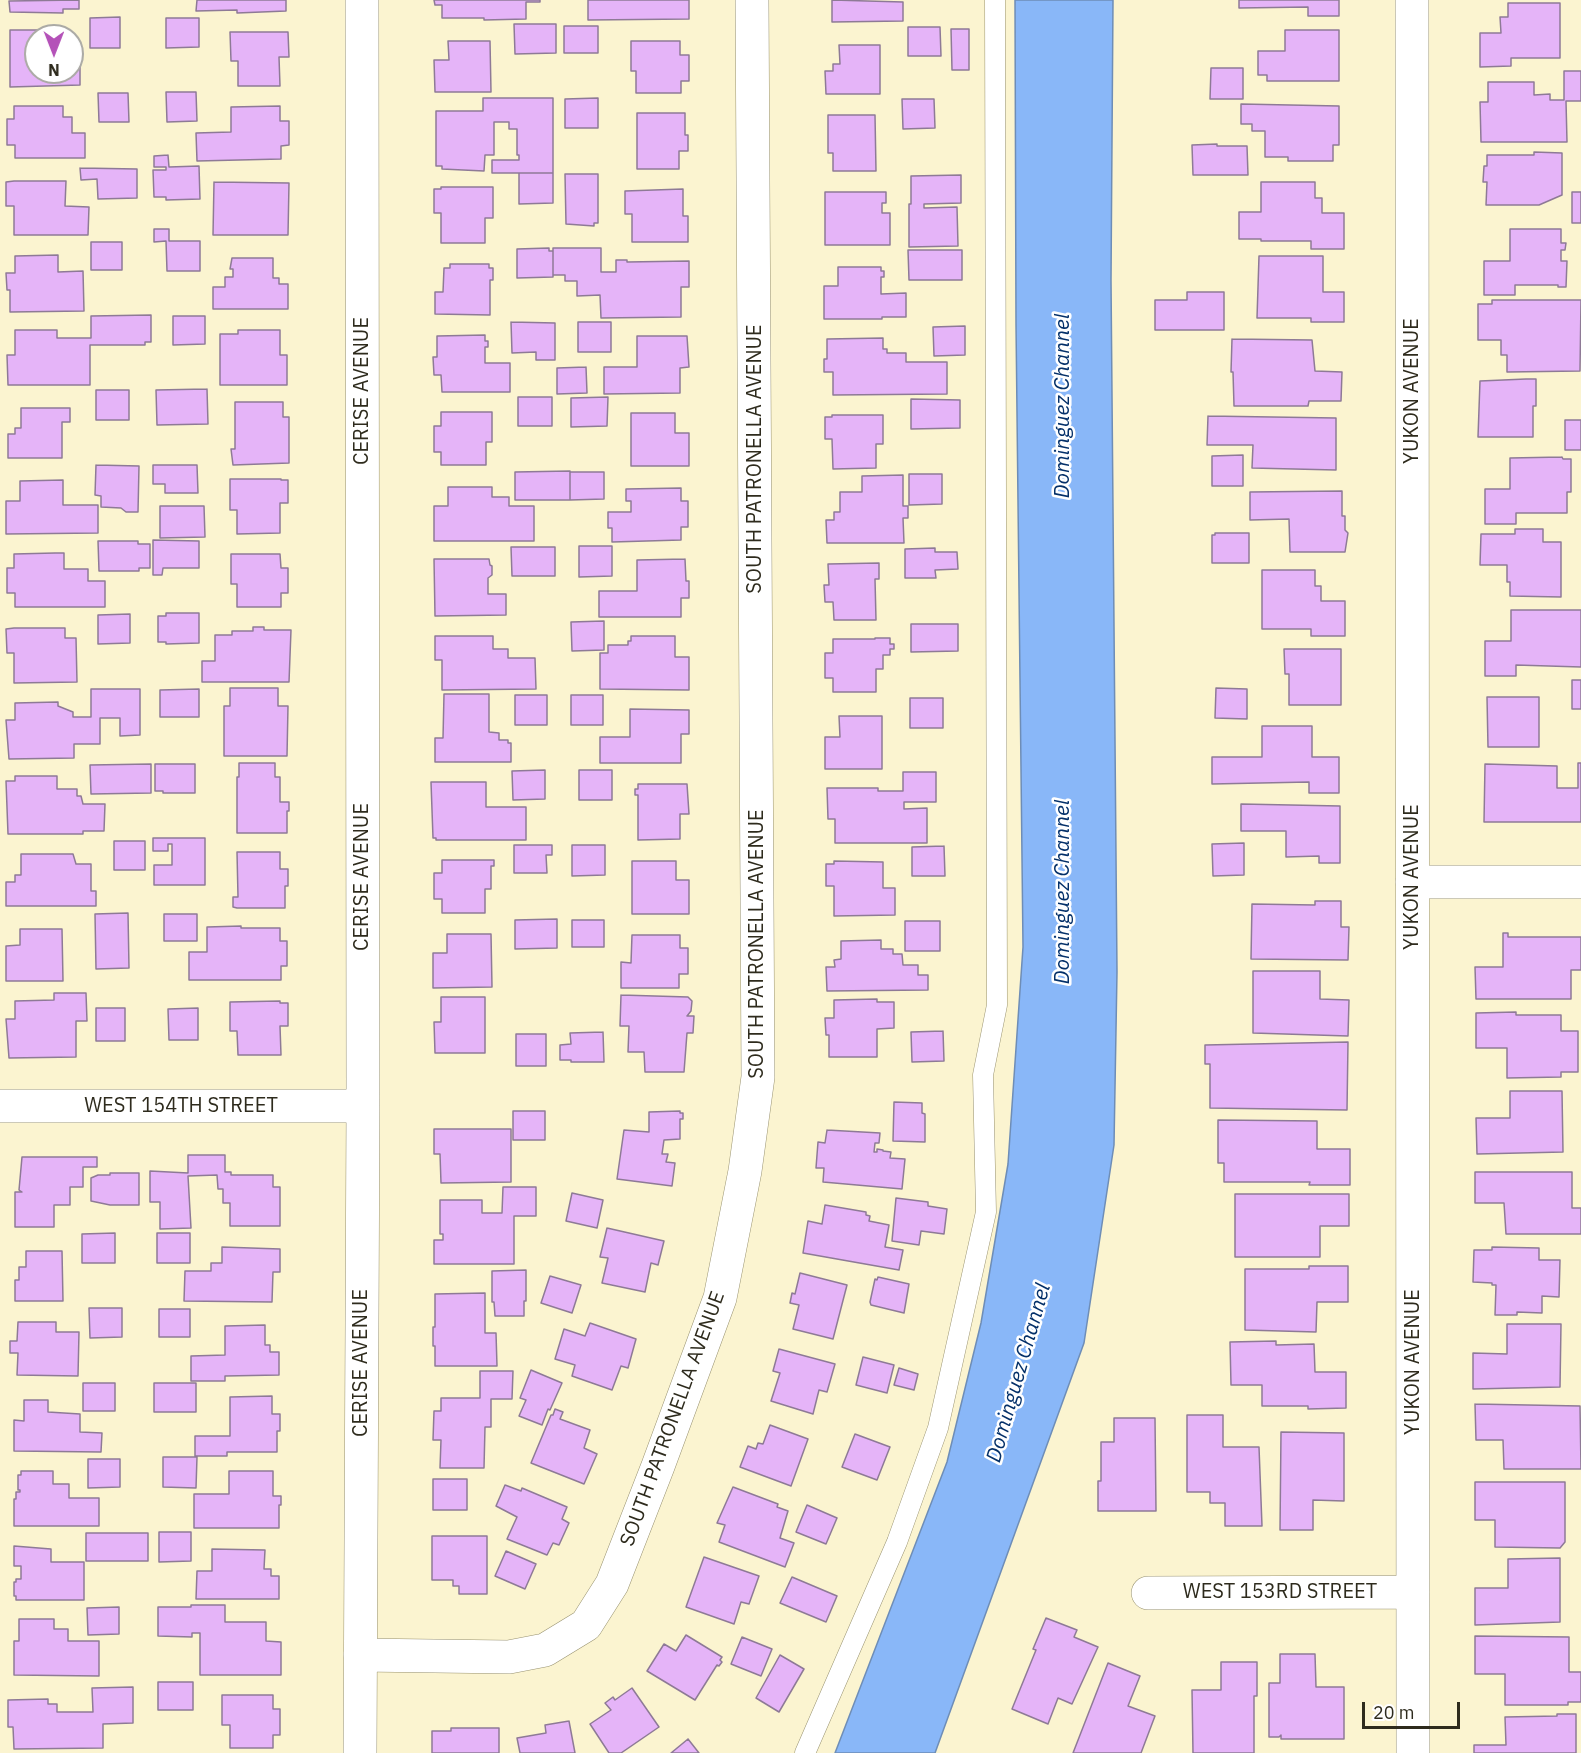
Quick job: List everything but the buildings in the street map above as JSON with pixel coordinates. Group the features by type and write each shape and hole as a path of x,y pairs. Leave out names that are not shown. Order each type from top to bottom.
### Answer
{"street":[{"name":"CERISE AVENUE","path":"360,1753 363,1106 362,0"},
{"name":"SOUTH PATRONELLA AVENUE","path":"360,1654 509,1657 546,1650 586,1625 612,1584 720,1298 745,1171 758,1077 752,0"},
{"name":"YUKON AVENUE","path":"1412,0 1413,1753"},
{"path":"1412,882 1581,882"},
{"name":"WEST 154TH STREET","path":"0,1106 363,1106"},
{"name":"WEST 153RD STREET","path":"1148,1593 1413,1592"}],"lane":[{"path":"806,1753 897,1542 938,1428 986,1212 983,1075 997,1005 995,0"}],"water":[{"name":"Dominguez Channel","path":"1015,0 1113,0 1111,280 1117,972 1114,1145 1084,1343 935,1753 835,1753 947,1462 981,1323 1008,1164 1023,947"}]}
